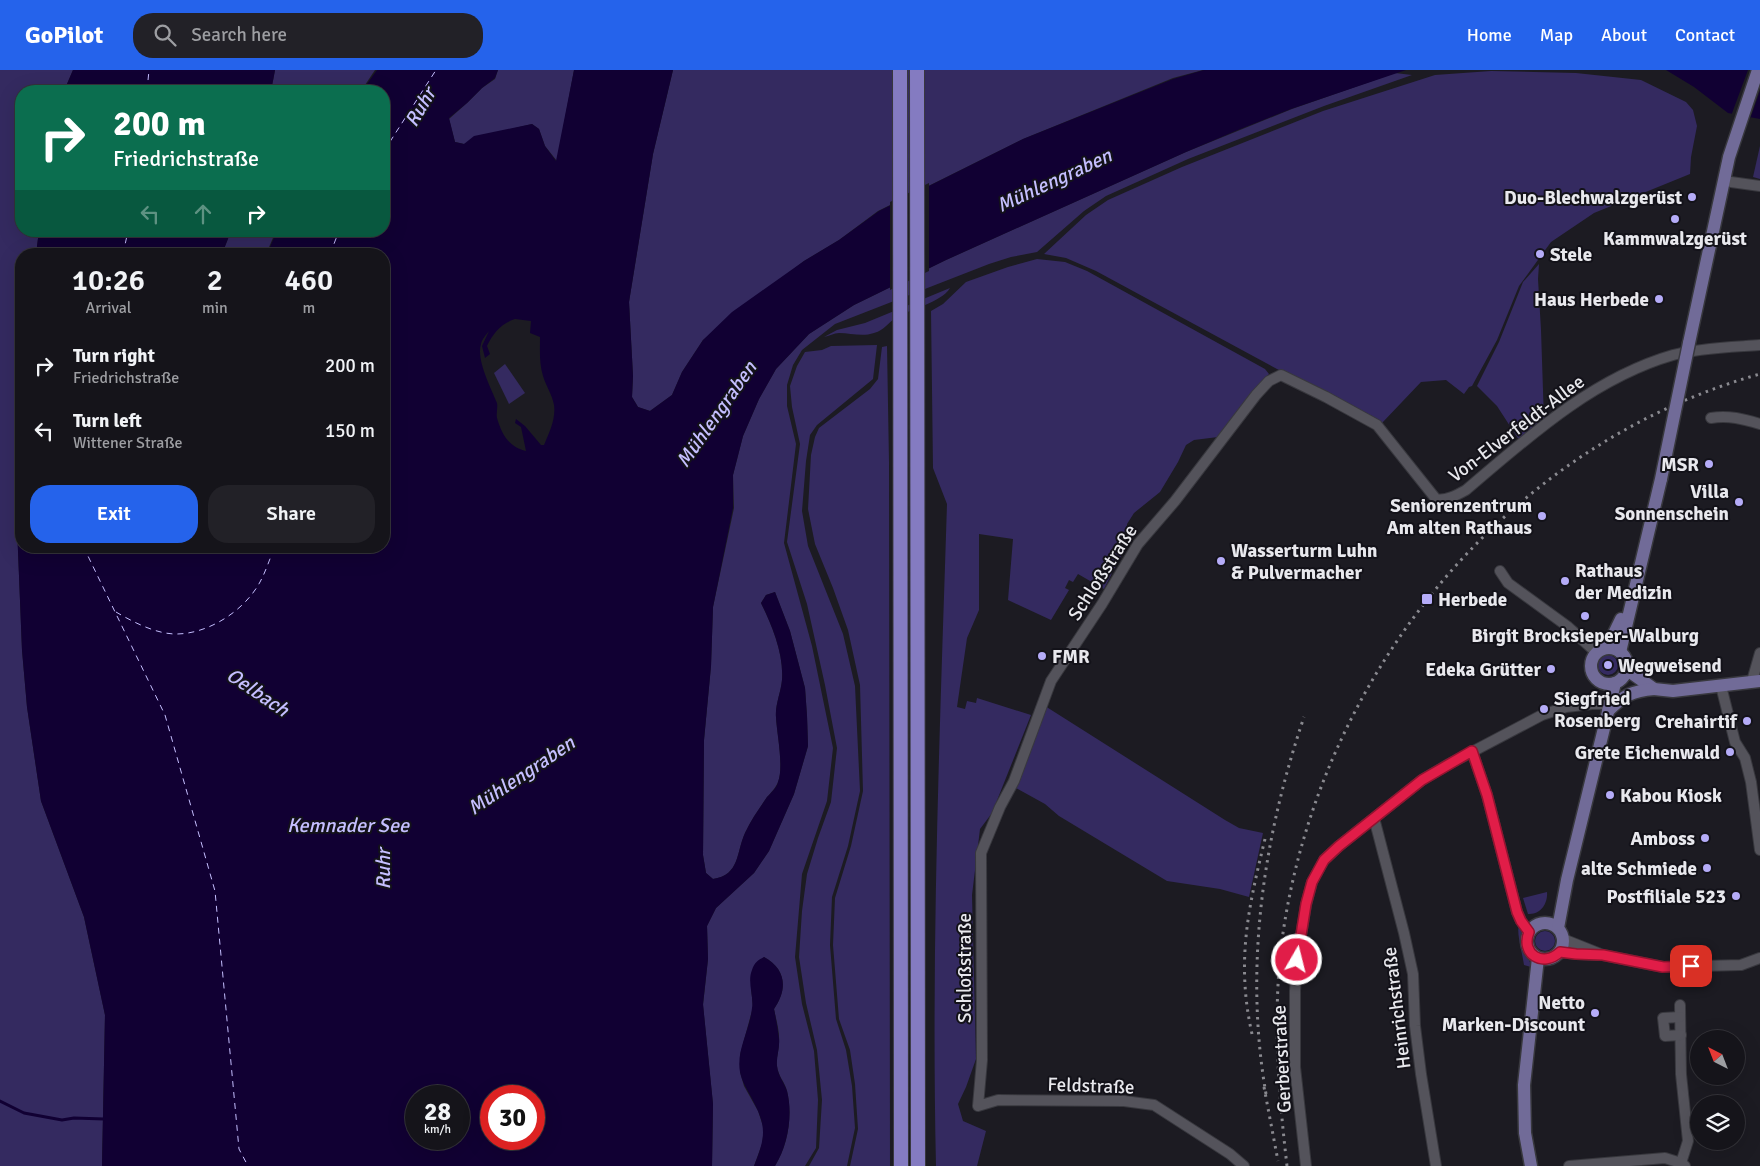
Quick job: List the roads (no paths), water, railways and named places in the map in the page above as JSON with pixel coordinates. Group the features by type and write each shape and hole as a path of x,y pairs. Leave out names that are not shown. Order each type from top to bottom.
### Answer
{"highway":[{"path":"900,70 901,1166"},
{"path":"917,70 918,1166"}],"main road":[{"path":"1620,652 1661,479 1728,157 1758,70"},
{"path":"1531,1166 1526,1133 1524,1085 1527,1044 1535,995 1553,943 1604,727 1605,707 1601,683 1592,674 1591,663 1614,634 1635,587"},
{"path":"1602,650 1620,652 1626,660 1624,676 1617,682 1605,707"},
{"path":"1626,669 1650,689"},
{"path":"1601,683 1617,682 1650,689 1673,691 1756,681"},
{"path":"1605,707 1630,693 1650,689"},
{"path":"1537,925 1553,943 1529,950 1527,944 1529,932 1537,925"}],"street":[{"path":"1732,182 1760,186"},
{"name":"Von-Elverfeldt-Allee","path":"1436,499 1454,496 1466,490 1548,422 1593,391 1637,368 1674,354 1760,345"},
{"name":"Schloßstraße","path":"978,1106 982,1060 981,853 1028,747 1042,699 1051,681 1102,604 1138,544 1175,501 1256,396 1269,381 1280,375 1326,397 1377,425 1436,499"},
{"path":"1711,418 1721,416 1760,424"},
{"path":"1500,571 1508,583 1602,650"},
{"path":"1756,681 1760,653"},
{"path":"1721,686 1735,742 1745,758 1751,782 1760,850"},
{"name":"Gerberstraße","path":"1306,1166 1294,1048 1297,960 1306,904 1312,882 1324,860 1422,780 1472,751 1542,715 1566,707 1592,704 1605,707"},
{"path":"1472,751 1487,795 1517,912 1529,932"},
{"name":"Heinrichstraße","path":"1374,818 1413,974 1421,1074 1436,1166"},
{"path":"1553,943 1576,954 1603,955 1663,967 1741,965 1760,958"},
{"path":"1569,1166 1665,1158 1684,1164 1688,1141 1681,1074 1680,1005"},
{"path":"1680,1017 1663,1018 1665,1036 1681,1035"},
{"name":"Feldstraße","path":"978,1106 998,1100 1124,1101 1154,1105 1230,1154 1244,1166"}],"water":[{"path":"73,70 275,70 272,85 67,85"},
{"name":"Kemnader See","path":"377,70 498,70 495,78 449,118 455,142 464,144 474,136 532,124 539,129 545,146 556,161 574,70 673,70 653,154 629,302 633,376 632,397 638,407 650,411 672,395 682,372 703,340 732,312 879,211 1023,139 1173,79 1204,70 1406,70 1291,109 1238,130 946,260 854,305 809,334 776,369 759,399 743,436 733,475 733,508 713,607 711,666 704,740 703,855 706,873 713,879 722,877 733,868 747,828 767,797 774,790 780,776 776,712 782,680 781,660 773,630 761,603 766,595 775,592 790,631 805,688 808,746 794,794 769,851 754,873 716,908 707,926 708,959 703,1004 713,1104 712,1166 102,1166 105,1015 84,917 41,801 27,707 22,650 18,553 390,553 390,248 270,248 274,237 390,237 390,85 366,85","holes":["515,319 531,321 530,333 540,337 542,371 552,397 554,410 553,421 544,445 541,445 525,426 516,419 515,423 521,427 526,451 515,447 501,430 497,418 497,403 482,366 480,351 484,337 489,331 482,346 485,358 490,354 487,346 492,337 502,326"]},
{"path":"1666,70 1760,70 1760,119 1728,113 1694,87"},
{"path":"38,237 229,237 224,248 37,248"},
{"path":"764,957 777,967 781,973 783,987 774,1009 779,1039 777,1066 789,1100 788,1130 783,1149 775,1166 754,1166 763,1139 762,1124 742,1079 739,1064 751,1016 751,975 755,964"}],"waterway":[{"path":"0,1101 24,1113 62,1120 74,1118 104,1119"}],"railway":[{"path":"1287,1166 1279,1079 1277,1020 1283,933 1304,838 1338,747 1384,661 1440,583 1507,514 1584,455 1668,408 1760,374"},
{"path":"1266,1094 1260,1047 1257,999 1261,904 1268,856 1278,809 1304,717"},
{"path":"1252,1034 1245,983 1246,936 1249,912 1265,839"},
{"path":"1264,1087 1278,1161"}],"place":[{"name":"Duo-Blechwalzgerüst","path":"1692,197"},
{"name":"Kammwalzgerüst","path":"1675,219"},
{"name":"Stele","path":"1540,254"},
{"name":"Haus Herbede","path":"1659,299"},
{"name":"MSR","path":"1709,464"},
{"name":"Villa Sonnenschein","path":"1739,502"},
{"name":"Seniorenzentrum Am alten Rathaus","path":"1542,516"},
{"name":"Wasserturm Luhn & Pulvermacher","path":"1221,561"},
{"name":"Rathaus der Medizin","path":"1565,581"},
{"name":"Herbede","path":"1427,599"},
{"name":"Birgit Brocksieper-Walburg","path":"1585,616"},
{"name":"FMR","path":"1042,656"},
{"name":"Wegweisend","path":"1608,665"},
{"name":"Edeka Grütter","path":"1551,669"},
{"name":"Siegfried Rosenberg","path":"1544,709"},
{"name":"Crehairtif","path":"1747,721"},
{"name":"Grete Eichenwald","path":"1730,752"},
{"name":"Kabou Kiosk","path":"1610,795"},
{"name":"Amboss","path":"1705,838"},
{"name":"alte Schmiede","path":"1707,868"},
{"name":"Postfiliale 523","path":"1736,896"},
{"name":"Netto Marken-Discount","path":"1595,1013"}],"water label":[{"name":"Ruhr","path":"420,107"},
{"name":"Mühlengraben","path":"1054,180"},
{"name":"Mühlengraben","path":"716,414"},
{"name":"Oelbach","path":"258,692"},
{"name":"Mühlengraben","path":"521,775"},
{"name":"Ruhr","path":"383,869"}]}
